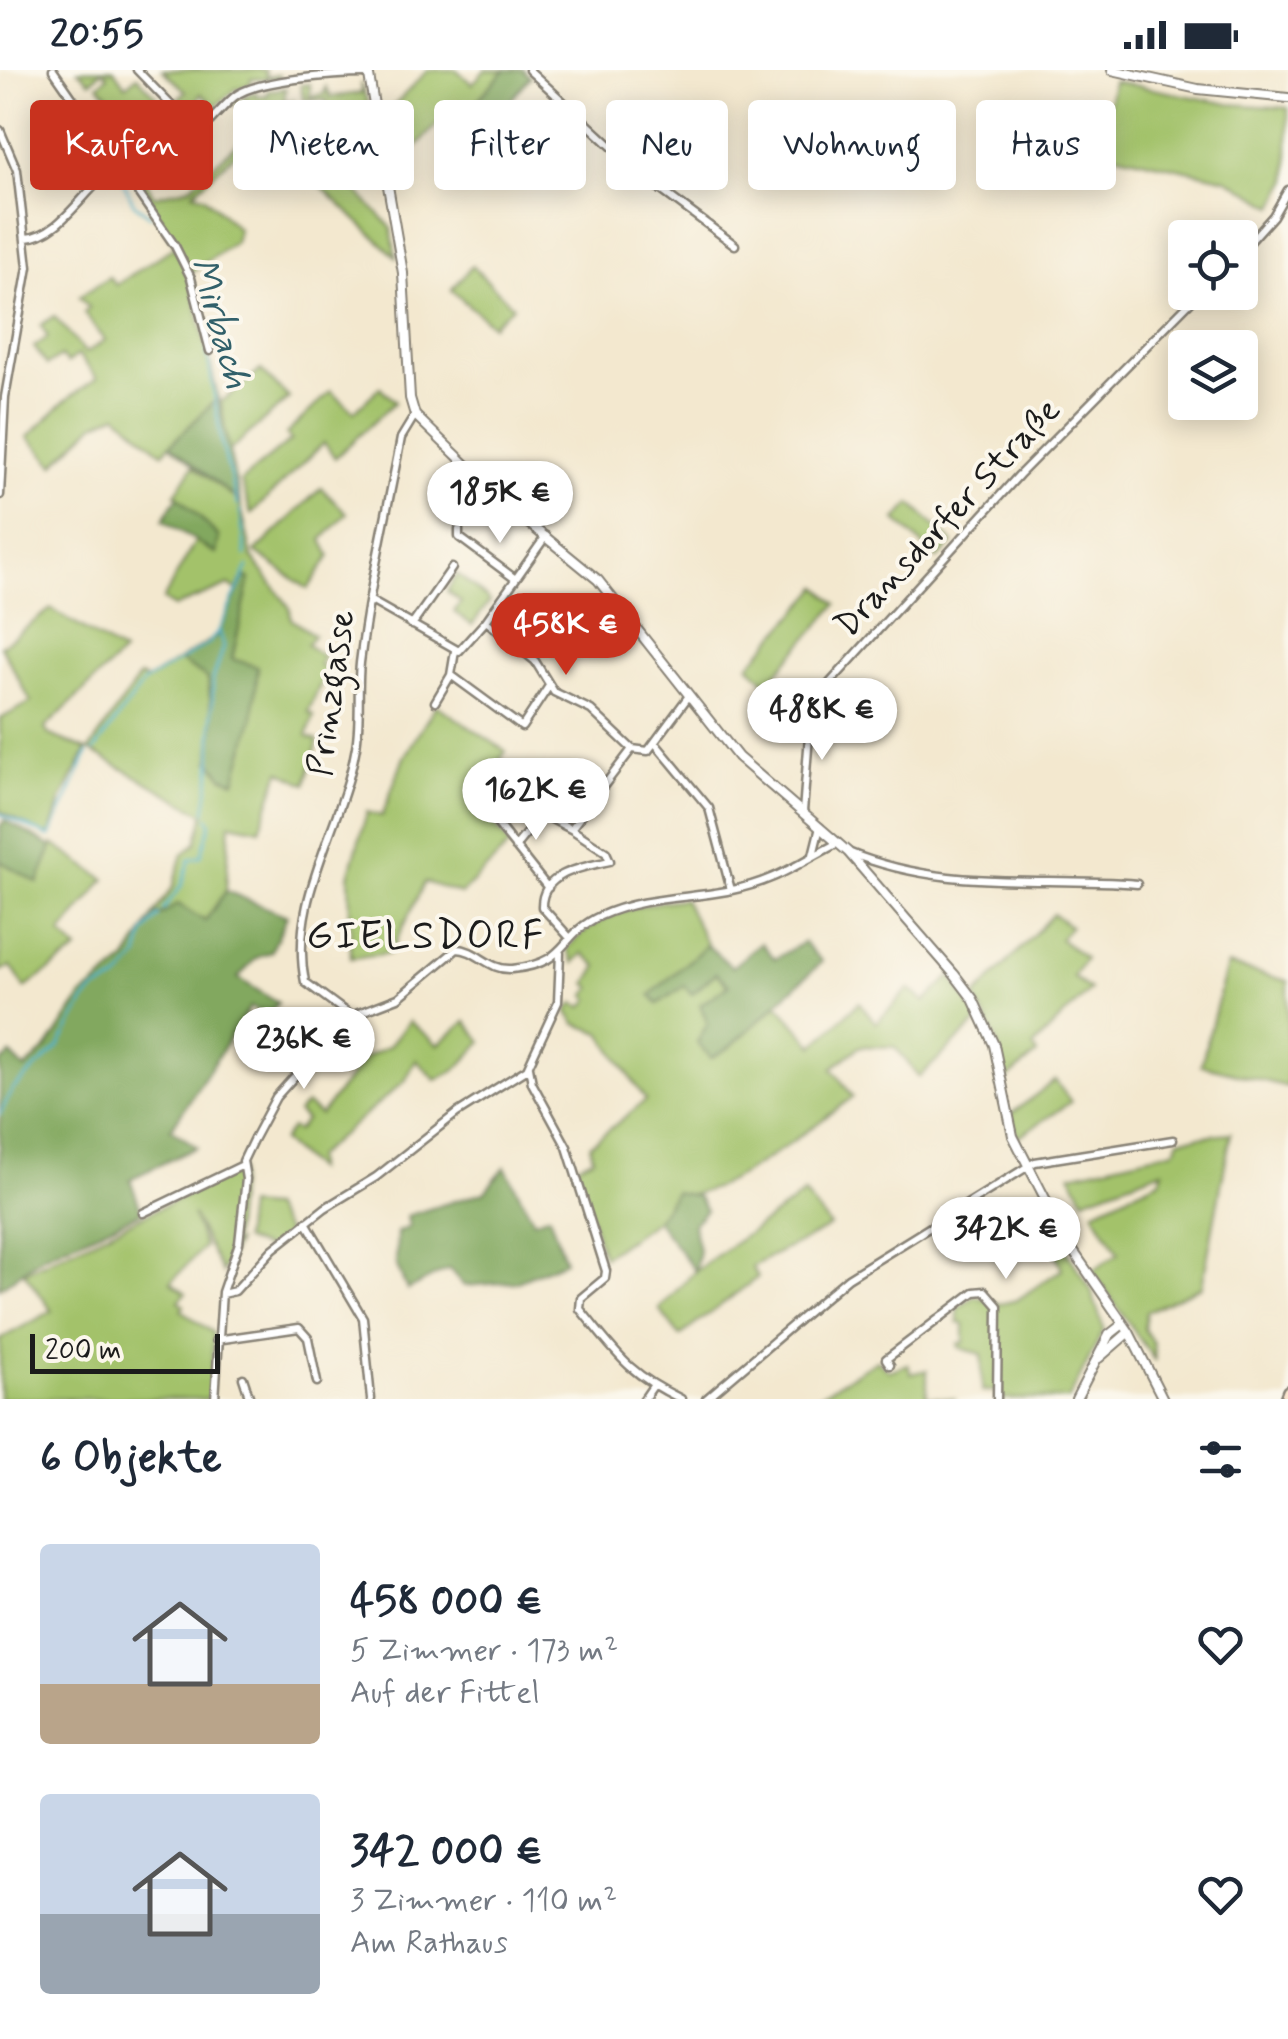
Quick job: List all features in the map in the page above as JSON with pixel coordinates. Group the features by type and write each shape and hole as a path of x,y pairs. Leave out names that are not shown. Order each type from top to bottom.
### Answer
{"main road":[{"path":"1285,1399 1288,1391"}],"street":[{"path":"52,70 74,100"},
{"path":"138,70 166,100"},
{"path":"286,70 288,82"},
{"path":"529,70 649,182 735,245"},
{"path":"1112,70 1198,89 1288,98"},
{"path":"213,117 239,93 348,72 368,72 404,284 410,398 415,415 488,488 598,580 738,757 848,852 972,999 994,1045 1008,1122 1029,1166 1069,1245 1126,1328 1163,1399"},
{"path":"0,130 17,170 28,274 5,397 0,495"},
{"path":"26,238 46,234 70,214 76,201 89,190"},
{"path":"138,190 188,269 210,351"},
{"path":"1258,233 1288,190"},
{"name":"Dransdorfer Straße","path":"803,812 807,741 822,693 1019,476 1182,310"},
{"name":"Prinzgasse","path":"352,1016 305,982 303,928 322,846 356,747 360,666 370,601 401,438 415,415"},
{"path":"458,530 459,536 514,578"},
{"path":"454,652 466,647 546,536"},
{"path":"412,625 452,568"},
{"path":"370,601 454,652"},
{"path":"486,621 534,661 549,686 591,710 632,749 642,753 655,742 688,696"},
{"path":"435,702 452,675 454,652"},
{"path":"452,675 522,727 549,686"},
{"path":"655,742 708,808 731,890"},
{"path":"572,829 632,749"},
{"path":"515,846 542,814 606,852 610,861 567,871 548,888 542,907 570,938"},
{"path":"495,821 548,888"},
{"path":"813,856 820,827"},
{"path":"143,1213 242,1165 276,1097 352,1016 395,1000 456,948 504,969 548,962 570,938 600,916 641,902 731,890 784,876 838,844"},
{"path":"848,852 898,871 976,882 1076,880 1137,884"},
{"path":"560,952 558,1002 530,1066 532,1083 567,1147 606,1271 605,1278 581,1298 580,1309 627,1368 681,1399"},
{"path":"222,1294 235,1291 267,1255 306,1222 376,1177 452,1117 530,1066"},
{"path":"706,1399 848,1278 1029,1166 1062,1156 1173,1140"},
{"path":"215,1399 222,1294 240,1240 246,1182 242,1165"},
{"path":"306,1222 363,1318 371,1399"},
{"path":"890,1365 886,1359 974,1292 988,1292 997,1301 997,1399"},
{"path":"216,1340 299,1328 308,1338 317,1382"},
{"path":"1076,1399 1096,1361 1126,1328"},
{"path":"243,1378 250,1399"},
{"path":"644,1399 653,1386"}],"green space":[{"path":"78,70 114,70 126,86 137,76 156,96 152,100 113,100 98,85 108,76 102,71 90,82"},
{"path":"162,70 265,70 266,77 279,75 280,79 251,79 251,84 236,89 216,106 201,94 198,100 177,100 186,91"},
{"path":"428,70 457,70 472,84 485,70 505,70 478,100 434,100 434,128 414,149 414,100 399,100"},
{"path":"505,70 523,70 530,77 511,100 478,100"},
{"path":"1113,81 1229,104 1288,108 1288,181 1274,206 1227,179 1116,154 1116,100 1110,100"},
{"path":"360,83 367,100 303,100 301,85 310,84 310,97 324,94 326,87 331,97 362,93"},
{"path":"286,88 284,100 243,100 243,96 257,92 258,97"},
{"path":"233,147 233,156 213,174 213,166"},
{"path":"143,190 151,190 154,196 196,190 193,193 204,196 238,229 235,242 191,273"},
{"path":"325,190 356,190 391,227 396,257"},
{"path":"174,247 190,276 218,398 162,453 117,414 95,424 54,465 28,437 66,400 97,378 78,355 67,363 61,356 47,365 34,347 48,337 41,325 54,316 86,353 105,340 84,313 89,308 79,297 109,277 116,285"},
{"path":"472,266 513,306 492,325 451,290"},
{"path":"261,370 289,398 228,452 221,402"},
{"path":"380,387 395,402 335,458 324,443 251,514 241,481 291,440 286,434 331,391 354,412"},
{"path":"218,398 240,502 170,445"},
{"path":"193,466 240,502 252,557 290,608 291,619 314,635 307,645 324,657 319,665 327,670 308,712 314,716 307,736 318,741 306,784 280,771 260,829 230,823 226,891 205,921 155,913 173,887 183,854 196,843 204,814 89,750 140,676 147,680 179,660 208,679 213,722 210,760 250,726 258,668 232,659 249,579 240,582 237,591 229,585 174,607 163,600 196,540 211,551 219,537 175,494"},
{"path":"321,488 347,513 322,540 330,556 308,589 255,552"},
{"path":"178,496 219,537 216,554 163,520"},
{"path":"911,504 953,543 937,559 896,520"},
{"path":"457,574 490,601 472,625 454,612 461,602 447,591"},
{"path":"244,577 250,579 232,659 258,667 253,718 235,781 223,777 210,760 213,722 208,679 179,660 216,637"},
{"path":"819,587 837,604 767,684 749,665"},
{"path":"51,609 123,653 45,728 48,734 87,750 61,800 51,833 45,835 0,811 0,719 31,702 1,646"},
{"path":"436,705 506,751 475,798 510,845 461,894 425,882 390,953 351,958 349,876 367,812 382,816 404,757"},
{"path":"5,820 52,847 38,883 0,861 0,826"},
{"path":"53,844 105,879 61,934 78,950 25,988 11,966 0,971 0,861 38,883"},
{"path":"226,891 287,916 271,952 256,958 238,978 278,1003 267,1016 250,1007 171,1129 197,1147 130,1179 142,1212 43,1256 0,1288 0,1063 11,1055 25,1069 47,1048 82,996 127,960 155,913 159,916 178,904 205,921"},
{"path":"684,899 707,945 651,995 716,973 729,985 700,1005 730,1047 778,1004 814,1046 859,1002 876,1023 909,989 925,1002 951,976 980,1020 919,1077 895,1047 861,1046 832,1068 853,1097 739,1176 692,1194 675,1192 656,1220 603,1257 575,1166 593,1158 590,1145 646,1100 601,1033 576,1024 567,1011 574,1003 583,1007 590,999 586,995 592,988 587,983 598,966 583,953 574,963 567,949 605,919 652,904"},
{"path":"1053,914 1070,926 1060,939 1085,958 1073,977 1090,990 1033,1047 1037,1054 1005,1081 997,1041 975,997"},
{"path":"804,942 822,962 730,1047 711,1058 697,1042 708,1023 700,1005 729,985 716,973 692,994 684,986 658,1004 650,995 707,945 732,967 761,943 775,959"},
{"path":"1227,965 1288,981 1288,1087 1201,1065"},
{"path":"409,1021 438,1045 466,1021 482,1042 456,1070 436,1080 416,1060 405,1081 315,1157 315,1170 282,1141 291,1128 297,1131 305,1120 298,1113 306,1104 320,1115 365,1058 389,1046"},
{"path":"1055,1080 1071,1102 1018,1137 1010,1115"},
{"path":"1231,1133 1202,1286 1146,1312 1144,1329 1153,1343 1155,1361 1092,1271 1119,1253 1093,1211 1160,1180 1163,1170 1084,1199 1071,1174 1175,1150 1179,1139"},
{"path":"505,1167 534,1221 549,1215 565,1261 515,1282 464,1286 449,1269 407,1290 396,1264 397,1232 410,1227 406,1216 484,1192"},
{"path":"240,1170 232,1245 237,1241 222,1273 192,1214 204,1247 171,1282 186,1293 179,1301 184,1305 181,1310 213,1333 211,1395 206,1399 0,1399 0,1339 52,1311 24,1272"},
{"path":"675,1192 697,1196 706,1210 693,1224 699,1250 695,1271 656,1220"},
{"path":"804,1194 830,1226 752,1267 758,1277 680,1336 659,1309 695,1271"},
{"path":"247,1206 271,1208 287,1233 268,1249 243,1240"},
{"path":"1057,1236 1091,1290 1104,1329 1069,1399 1000,1399 1000,1391 982,1391 982,1354 959,1348 958,1344 964,1343 964,1324 958,1323 958,1308 975,1296 1000,1304 1017,1300 1062,1269 1055,1252 1041,1246"},
{"path":"877,1360 889,1371 908,1364 911,1374 927,1370 927,1397 956,1399 813,1399"}],"waterway":[{"name":"Mirbach","path":"127,190 134,204 151,216"},
{"name":"Mirbach","path":"207,350 222,445 238,505"},
{"name":"Mirbach","path":"240,510 246,556"},
{"name":"Mirbach","path":"205,812 211,773 213,679 224,646 219,630 248,567"},
{"path":"94,751 144,682 209,643 219,630"},
{"path":"0,814 50,837 88,753"},
{"name":"Mirbach","path":"163,910 182,885 190,859 201,856 211,823 208,817"},
{"name":"Mirbach","path":"0,1114 13,1089 58,1048 84,1002 95,990 118,980 138,957 144,934 159,915"}],"district":[{"name":"GIELSDORF","path":"426,937"}]}
